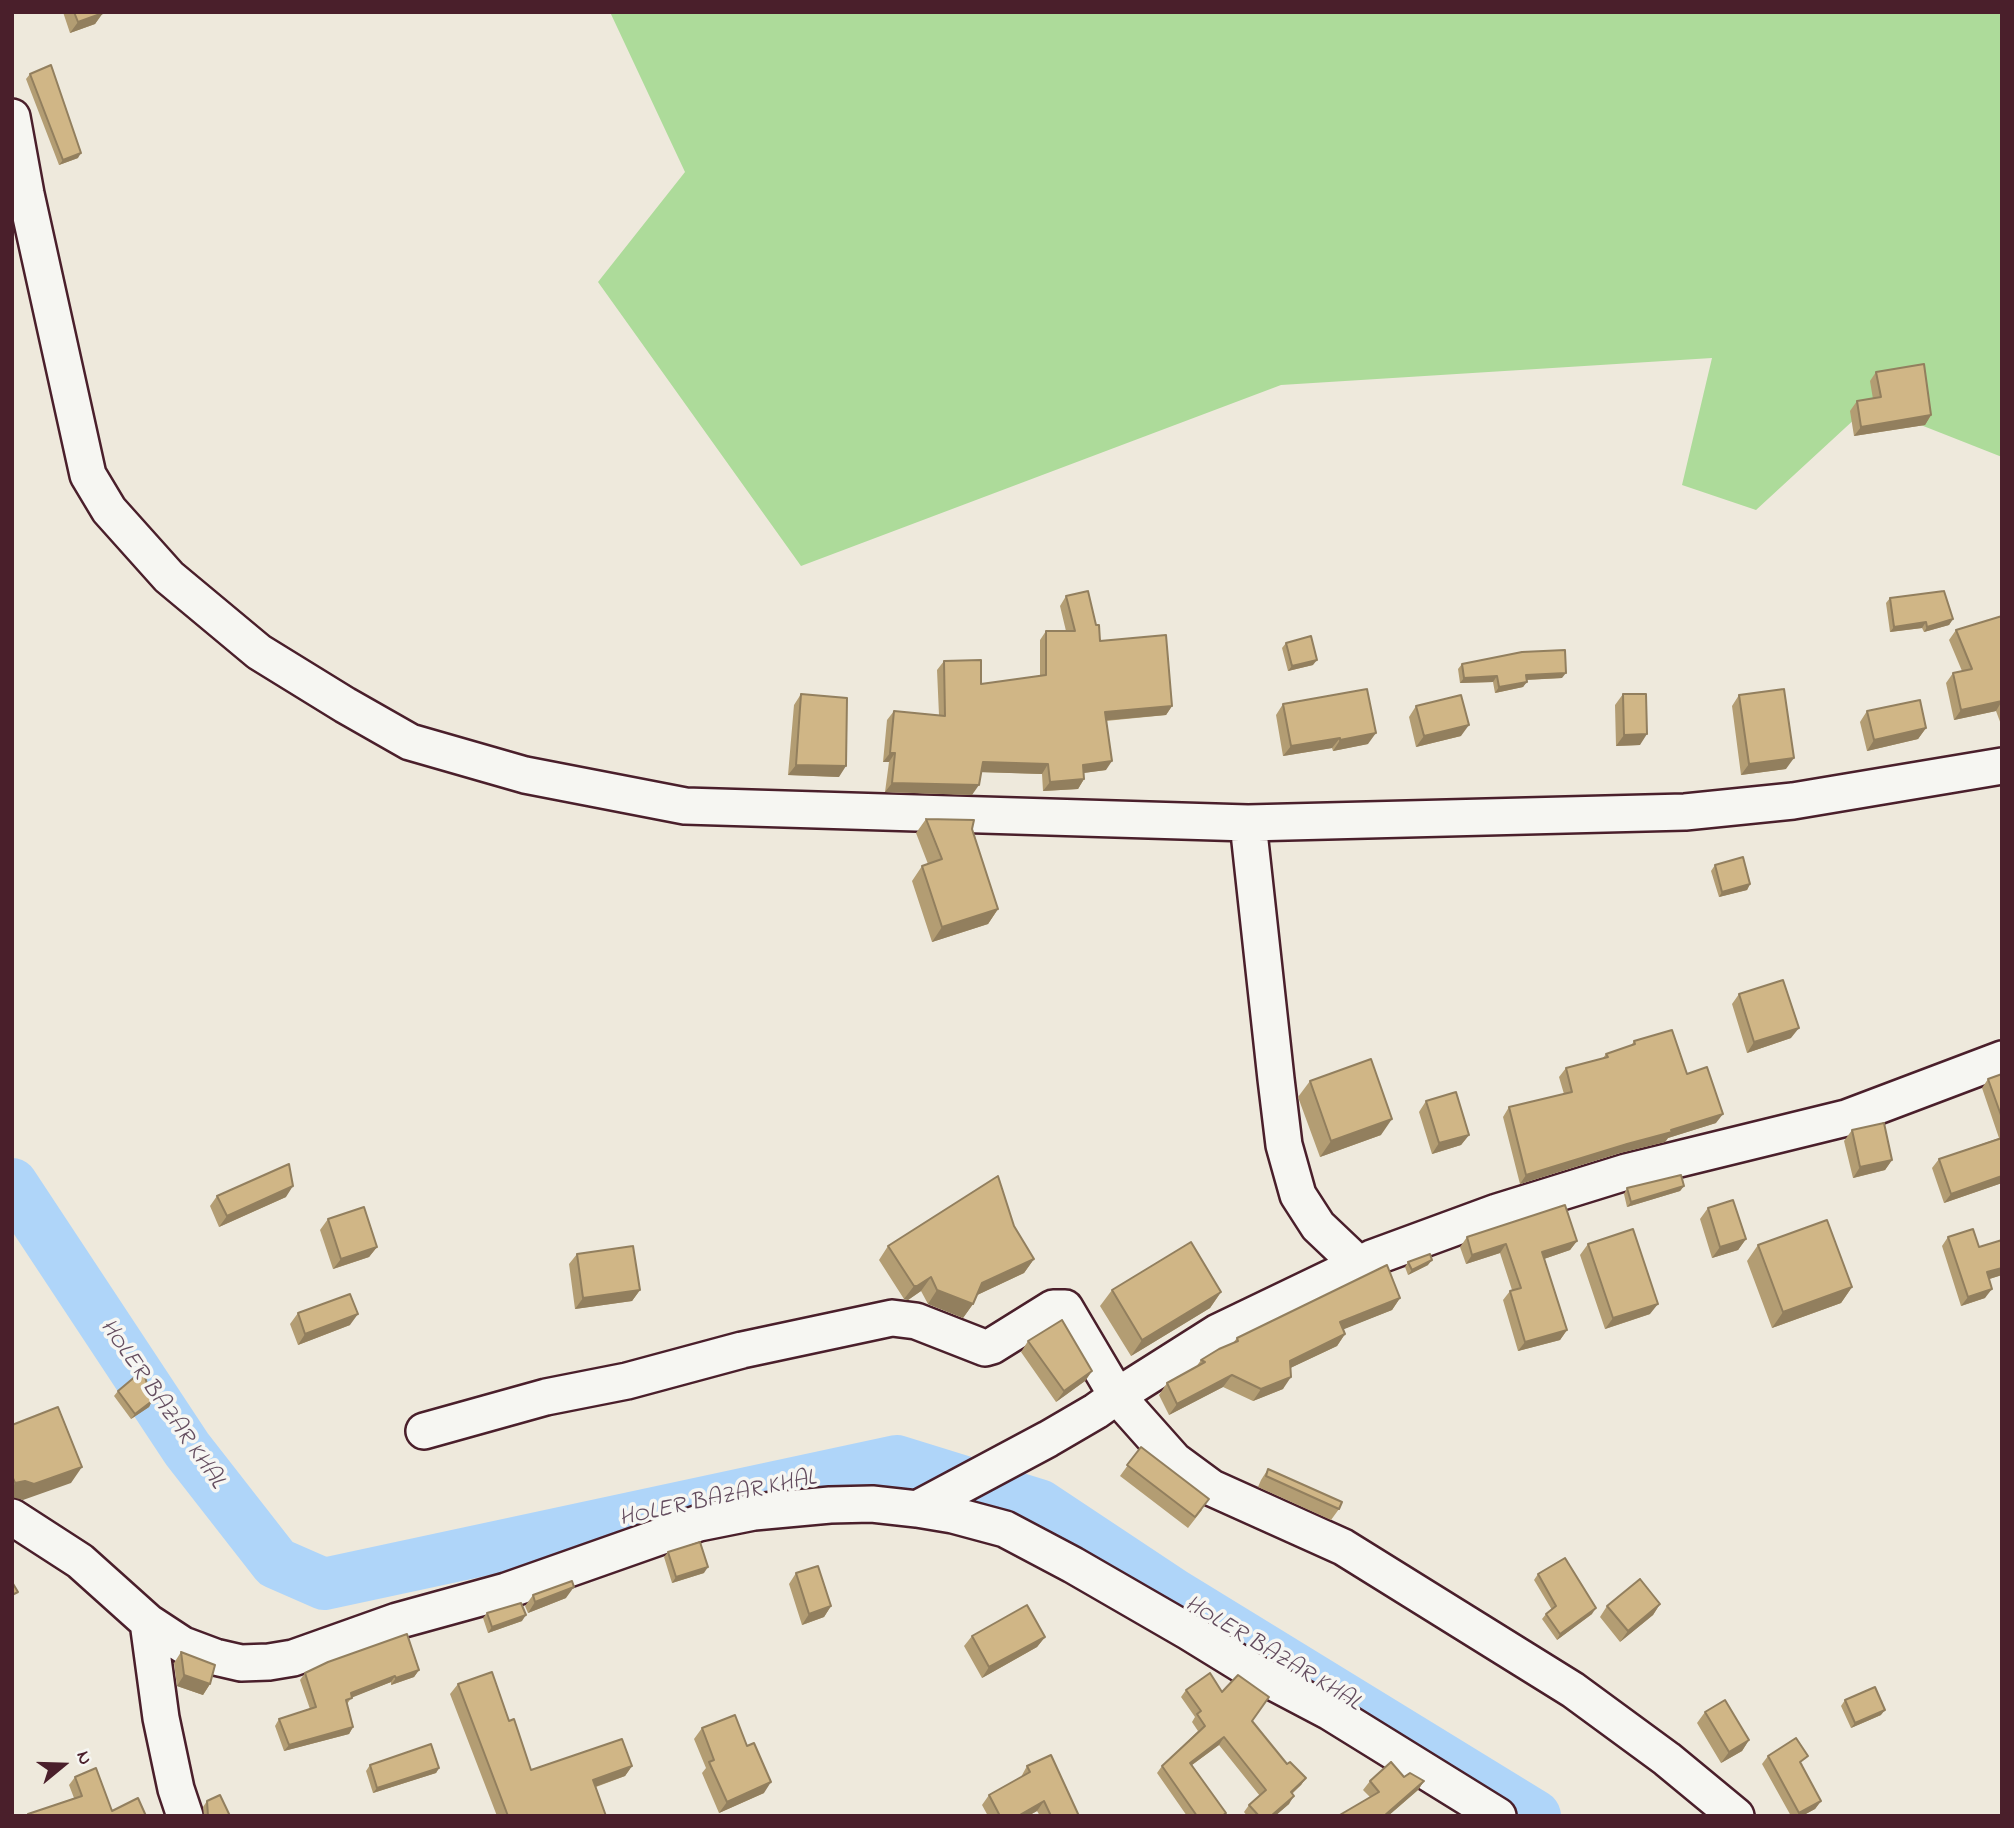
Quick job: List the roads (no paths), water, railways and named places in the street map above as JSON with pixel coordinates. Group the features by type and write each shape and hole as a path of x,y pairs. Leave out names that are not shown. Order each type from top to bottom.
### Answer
{"street":[{"path":"12,117 26,194 88,475 109,510 169,577 259,652 410,742 525,775 685,806 1248,823 1685,812 1793,801 2002,766"},
{"path":"1248,823 1284,1145 1298,1195 1318,1226 1358,1264"},
{"path":"926,1504 1096,1412 1218,1332 1358,1264 1497,1212 1613,1176 1846,1118 2002,1059"},
{"path":"424,1431 546,1397 627,1381 742,1350 892,1318 916,1321 985,1348 1053,1308 1065,1308 1117,1396 1174,1460 1212,1488 1343,1547 1573,1690 1667,1759 1736,1816"},
{"path":"12,1517 80,1561 148,1622 183,1646 241,1662 269,1662 293,1658 397,1621 506,1591 699,1523 754,1512 830,1505 926,1504 953,1516 1005,1529 1073,1565 1254,1672 1330,1712 1498,1816"},
{"path":"148,1622 161,1718 176,1789 185,1816"}],"waterway":[{"name":"HOLER BAZAR KHAL","path":"12,1184 187,1449 276,1563 324,1584 897,1461 1039,1505 1173,1594 1535,1816"}]}
